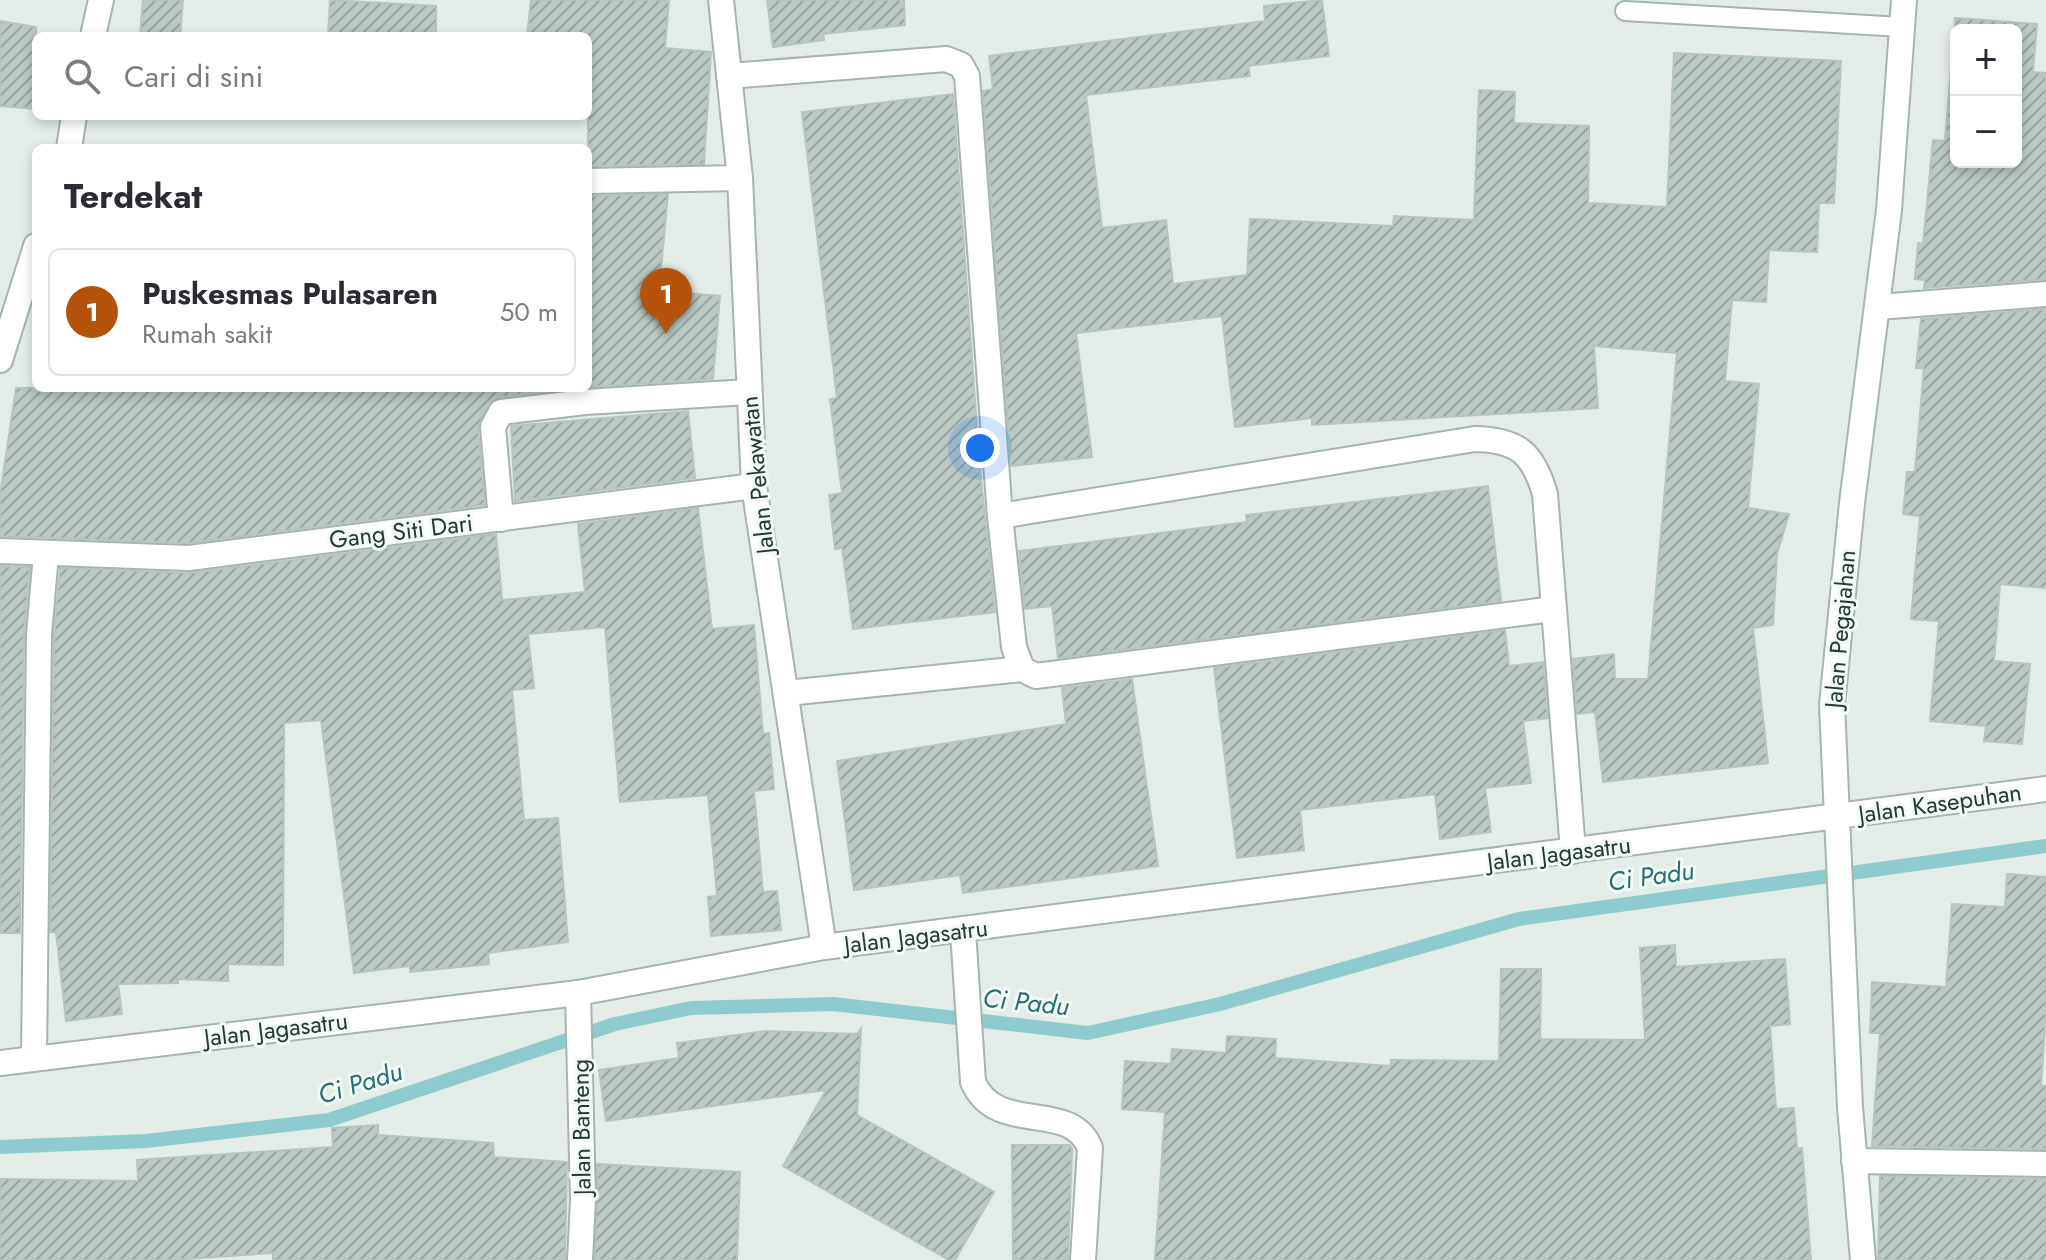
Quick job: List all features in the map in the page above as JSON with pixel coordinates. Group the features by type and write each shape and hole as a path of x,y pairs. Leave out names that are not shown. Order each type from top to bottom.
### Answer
{"street":[{"path":"94,32 101,0"},
{"name":"Jalan Pekawatan","path":"721,0 740,178 754,486 824,947"},
{"name":"Jalan Pegajahan","path":"1863,1260 1854,1161 1834,817 1832,705 1852,503 1878,307 1904,0"},
{"path":"729,76 946,59 961,65 969,86 1000,516 1014,647 1022,669"},
{"path":"70,144 73,120"},
{"path":"592,181 740,178"},
{"path":"0,360 11,284 32,252"},
{"path":"1878,307 2046,294"},
{"path":"501,519 493,427 501,412 585,402 748,392"},
{"path":"1000,516 1475,439 1502,440 1527,454 1538,469 1545,494 1573,851"},
{"name":"Gang Siti Dari","path":"0,551 189,558 754,486"},
{"path":"34,1057 39,634 46,554"},
{"path":"787,693 1022,669 1036,676 1553,609"},
{"name":"Jalan Kasepuhan","path":"1834,817 2046,789"},
{"name":"Jalan Jagasatru","path":"0,1063 578,993 824,947 1834,817"},
{"path":"963,931 973,1082 980,1098 993,1107 1075,1126 1085,1135 1090,1148 1083,1260"},
{"name":"Jalan Banteng","path":"578,993 580,1260"},
{"path":"1854,1161 2046,1164"}],"lane":[{"path":"1625,11 1902,27"}],"building":[{"path":"143,0 183,0 180,32 140,32"},
{"path":"330,0 436,6 436,32 328,32"},
{"path":"531,0 669,0 665,48 711,52 704,164 592,166 588,120 592,120 592,32 527,32"},
{"path":"767,0 904,0 905,25 823,34 824,40 773,47"},
{"path":"1322,0 1329,56 1248,66 1250,76 1086,95 1102,228 1166,220 1173,284 1247,275 1250,219 1393,226 1394,216 1474,220 1479,90 1515,92 1514,123 1589,126 1588,203 1667,207 1674,53 1841,61 1834,203 1819,203 1817,252 1769,250 1766,302 1732,300 1725,381 1759,384 1748,508 1789,514 1777,554 1773,625 1753,628 1768,763 1603,782 1595,712 1577,714 1573,659 1614,654 1615,679 1648,679 1677,353 1594,346 1598,408 1312,425 1312,418 1235,427 1222,316 1076,333 1092,457 1011,466 983,91 993,89 989,56 1265,21 1264,6"},
{"path":"1955,18 2037,24 2033,72 2046,73 2046,279 1924,288 1925,280 1915,279 1918,243 1923,244 1933,140 1945,141 1950,80 1950,168 2022,168 2022,24 1955,24"},
{"path":"0,21 36,27 36,32 32,32 32,109 0,106"},
{"path":"953,94 980,470 995,612 853,629 842,548 835,549 829,495 842,493 830,399 837,398 802,112"},
{"path":"668,194 659,291 720,296 713,379 592,387 592,196"},
{"path":"2046,309 2046,588 2000,584 1994,661 2030,664 2022,744 1984,741 1986,726 1930,721 1939,621 1911,619 1920,516 1903,514 1907,472 1915,472 1924,368 1916,368 1921,319"},
{"path":"16,388 32,388 32,392 542,392 499,397 488,404 478,428 485,505 188,543 0,536 0,495"},
{"path":"688,411 695,478 515,501 511,426"},
{"path":"1488,486 1501,601 1058,658 1052,606 1025,609 1019,551 1247,522 1246,515"},
{"path":"698,508 712,629 754,625 763,734 769,733 774,789 754,791 763,892 777,891 781,930 711,936 708,897 717,896 708,795 620,802 605,627 528,634 534,688 512,690 524,820 558,818 568,942 488,953 489,964 410,972 410,966 354,973 321,720 284,723 283,965 228,964 228,981 178,979 178,983 118,984 122,1014 66,1021 56,932 50,932 54,635 60,568 191,573 496,534 502,600 585,592 578,524"},
{"path":"0,566 30,567 24,634 20,933 0,933"},
{"path":"1505,630 1509,666 1543,662 1548,718 1523,721 1531,783 1485,788 1491,832 1440,839 1435,794 1300,810 1304,850 1237,858 1214,668"},
{"path":"1132,679 1158,866 963,893 960,875 854,890 837,761 1066,724 1062,688"},
{"path":"2007,874 2046,877 2046,1008 2041,1086 2046,1086 2046,1149 1872,1146 1880,1033 1870,1033 1872,982 1946,987 1952,904 2005,907"},
{"path":"1675,945 1676,967 1785,959 1790,1024 1770,1026 1776,1109 1794,1108 1797,1149 1802,1148 1811,1260 1155,1260 1165,1112 1122,1109 1125,1061 1171,1064 1172,1049 1226,1053 1227,1036 1276,1039 1275,1058 1391,1066 1391,1060 1499,1061 1501,969 1541,969 1540,1039 1645,1040 1640,948"},
{"path":"861,1028 857,1115 994,1192 955,1260 949,1260 783,1166 826,1090 606,1121 599,1070 679,1058 677,1043 765,1031 857,1034"},
{"path":"378,1125 378,1135 493,1143 494,1157 567,1162 565,1260 273,1260 273,1253 172,1260 0,1260 0,1179 138,1181 137,1160 333,1147 332,1128"},
{"path":"1012,1145 1070,1145 1072,1149 1068,1260 1013,1260"},
{"path":"597,1164 740,1172 737,1260 595,1260"},
{"path":"1880,1176 2046,1179 2046,1260 1878,1260"}],"waterway":[{"name":"Ci Padu","path":"0,1147 146,1141 329,1120 615,1024 691,1008 833,1004 1088,1033 1220,1004 1519,919 2046,846"}],"place":[{"name":"Puskesmas Pulasaren","path":"666,334"}]}
